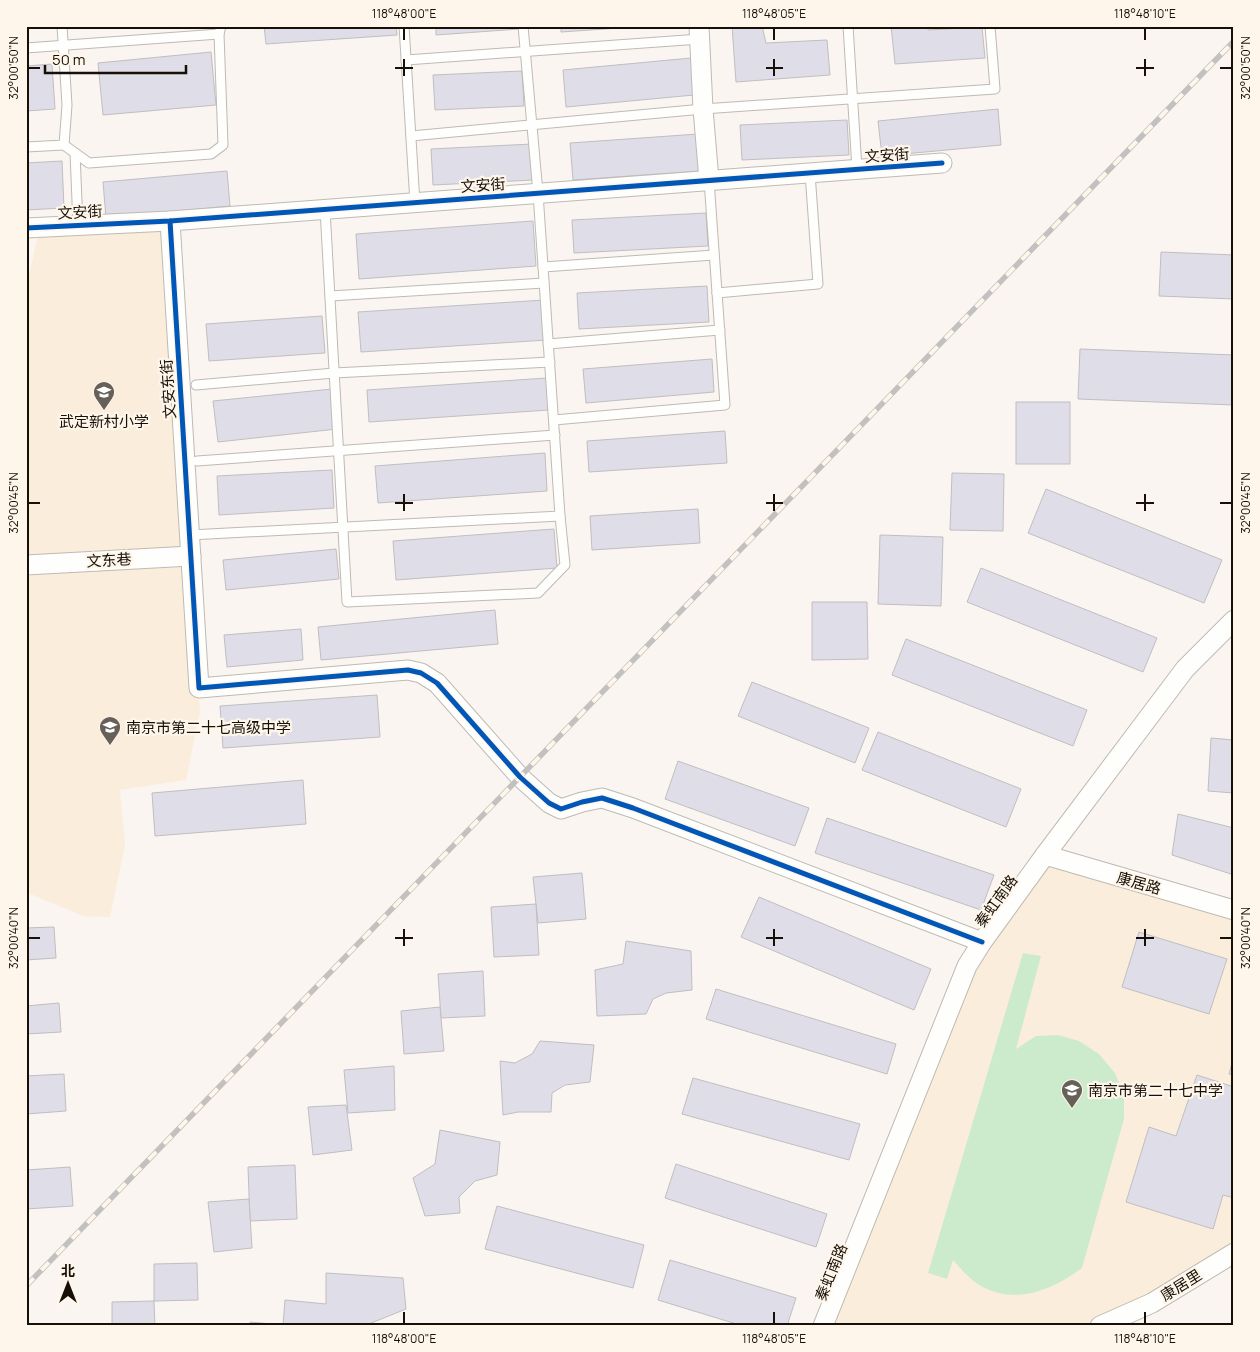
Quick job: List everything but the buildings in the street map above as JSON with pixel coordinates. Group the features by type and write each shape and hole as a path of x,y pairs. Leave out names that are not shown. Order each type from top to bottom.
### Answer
{"street":[{"path":"699,32 709,180"},
{"name":"文安街","path":"26,228 170,221 942,163"},
{"name":"文安东街","path":"170,221 199,688 408,670 421,673 437,683 516,772 549,803 561,809 602,798 633,808 982,942"},
{"name":"文东巷","path":"26,565 191,556"},
{"name":"秦虹南路","path":"823,1326 968,966 982,942 1045,855 1186,669 1234,620"},
{"name":"康居路","path":"1045,855 1234,910"},
{"name":"康居里","path":"1100,1326 1152,1303 1234,1253"}],"lane":[{"path":"62,26 66,105 64,145"},
{"path":"404,26 415,202"},
{"path":"325,209 347,602 538,593 565,565 538,193 523,26"},
{"path":"848,26 857,169"},
{"path":"411,136 703,110 995,89 990,26"},
{"path":"26,48 220,30 223,145 211,154 89,163 64,145 26,147"},
{"path":"406,60 525,51 699,32"},
{"path":"75,153 78,225"},
{"path":"717,293 818,284 810,173"},
{"path":"554,420 725,406 709,180"},
{"path":"543,267 714,254"},
{"path":"330,296 544,283"},
{"path":"548,344 720,330"},
{"path":"196,385 334,373 550,362"},
{"path":"197,461 555,435"},
{"path":"190,534 560,516"}],"shaded area":[{"path":"170,221 200,711 186,780 120,790 125,845 110,917 83,916 26,892 26,287 40,227"},
{"name":"南京市第二十七中学","path":"1045,855 1234,910 1234,1253 1100,1326 823,1326 967,966"}],"green space":[{"path":"1023,953 1041,956 1016,1049 1036,1036 1058,1035 1079,1041 1099,1054 1115,1073 1124,1095 1124,1119 1082,1268 1047,1288 1021,1295 1008,1295 994,1292 977,1284 953,1260 947,1279 928,1273"}],"railway":[{"path":"26,1286 1234,41"}],"cycle path":[{"path":"26,228 170,221 942,163"},
{"path":"170,221 199,688 408,670 421,673 437,683 520,777 549,803 561,809 602,798 633,808 982,942"}],"place":[{"name":"武定新村小学","path":"104,411"},
{"name":"南京市第二十七高级中学","path":"110,746"},
{"name":"南京市第二十七中学","path":"1072,1109"}]}
